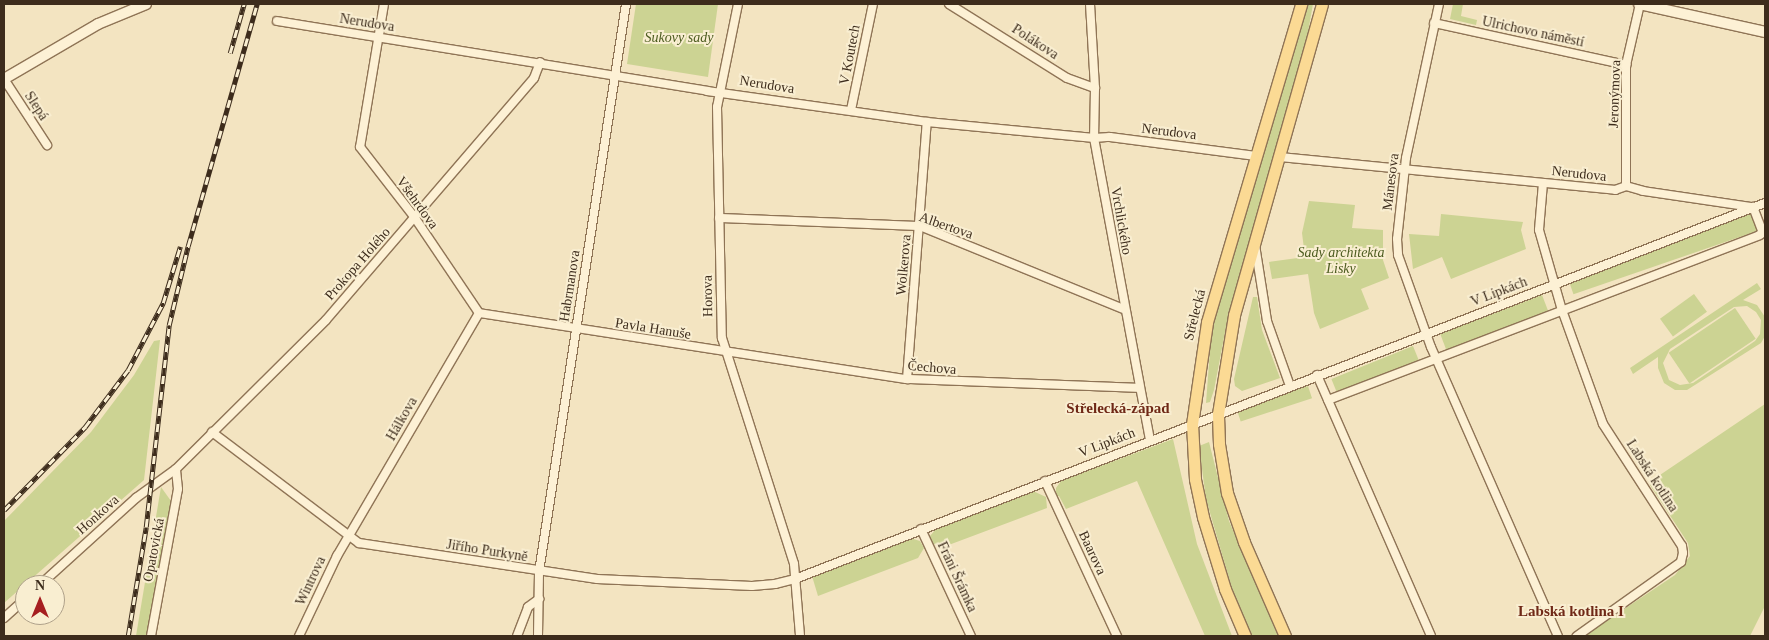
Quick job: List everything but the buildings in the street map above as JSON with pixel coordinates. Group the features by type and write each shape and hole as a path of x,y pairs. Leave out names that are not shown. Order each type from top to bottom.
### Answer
{"main road":[{"name":"Střelecká","path":"1245,636 1225,589 1203,516 1195,479 1192,424 1207,322 1302,4"},
{"path":"1285,636 1244,542 1227,493 1219,444 1218,414 1226,352 1322,4"}],"street":[{"path":"4,79 98,24 146,4"},
{"name":"Všehrdova","path":"384,4 360,147 415,218 479,313"},
{"name":"Habrmanova","path":"538,636 539,572 626,4"},
{"name":"Horova","path":"738,4 717,107 722,338 725,352 737,379 794,564 800,636"},
{"name":"V Koutech","path":"851,110 873,4"},
{"path":"949,4 964,6"},
{"name":"Vrchlického","path":"1090,4 1095,88 1094,138 1123,309 1150,440"},
{"name":"Mánesova","path":"1438,4 1404,169 1398,255 1426,334 1438,359"},
{"path":"1640,4 1765,32"},
{"name":"Jeronýmova","path":"1626,186 1626,66 1640,4"},
{"name":"Polákova","path":"964,6 1068,78 1095,88"},
{"name":"Nerudova","path":"277,21 720,92 927,122 1094,138 1110,137 1256,156"},
{"name":"Ulrichovo náměstí","path":"1434,23 1626,66"},
{"name":"Prokopa Holého","path":"176,468 326,320 534,78 540,62"},
{"name":"Slepá","path":"4,79 47,146"},
{"name":"Wolkerova","path":"907,379 927,122"},
{"name":"Nerudova","path":"1280,157 1615,190 1626,186 1689,198 1753,207"},
{"name":"Labská kotlina","path":"1543,183 1539,230 1556,283 1562,310 1603,424 1682,546 1683,553 1681,562 1577,636"},
{"name":"V Lipkách","path":"795,579 1317,375 1765,203"},
{"path":"1328,400 1763,233 1753,207"},
{"name":"Albertova","path":"719,218 920,226 1123,309"},
{"path":"1255,242 1267,321 1290,386"},
{"path":"479,313 576,329"},
{"name":"Hálkova","path":"348,538 479,313"},
{"name":"Pavla Hanuše","path":"576,329 725,352"},
{"name":"Čechova","path":"725,352 907,379 1138,388"},
{"path":"1438,359 1558,636"},
{"path":"1317,375 1431,636"},
{"name":"Jiřího Purkyně","path":"212,432 348,538 359,543 539,572 596,579 752,586 795,579"},
{"name":"Honkova","path":"51,575 136,498 176,468"},
{"name":"Opatovická","path":"151,636 178,489 176,468"},
{"name":"Baarova","path":"1045,481 1117,636"},
{"name":"Fráni Šrámka","path":"921,529 971,636"},
{"name":"Wintrova","path":"299,636 348,538"},
{"path":"517,636 528,607 539,599"},
{"path":"4,618 15,608"}],"green space":[{"name":"Sukovy sady","path":"636,4 718,4 708,77 627,64"},
{"path":"1307,4 1313,4 1304,54 1227,322 1214,390 1210,402 1206,403 1212,324"},
{"path":"1453,4 1463,4 1461,16 1477,20 1476,25 1450,19"},
{"name":"Sady architekta Lisky","path":"1309,201 1355,205 1352,228 1383,230 1383,260 1389,278 1361,289 1369,309 1320,329 1314,313 1308,274 1272,279 1269,262 1305,257 1302,233"},
{"path":"1751,211 1758,231 1573,294 1567,274"},
{"name":"Sady architekta Lisky","path":"1441,214 1523,222 1521,230 1526,249 1451,279 1442,257 1413,269 1409,234 1439,236"},
{"path":"1757,283 1761,289 1743,300 1757,305 1765,317 1765,336 1761,343 1687,390 1675,390 1664,383 1658,368 1658,357 1633,374 1630,368","holes":["1747,306 1756,312 1761,320 1760,334 1755,341 1693,383 1680,385 1669,380 1663,363 1670,349 1734,307"]},
{"path":"1694,294 1707,312 1673,336 1660,319"},
{"path":"1542,295 1548,311 1446,350 1440,334"},
{"path":"1253,297 1257,297 1262,330 1280,378 1242,391 1235,386 1234,379"},
{"path":"1735,308 1756,339 1689,383 1669,353"},
{"path":"160,340 144,480 36,575 15,575 15,593 4,603 4,521 91,432 134,375 154,341"},
{"path":"1413,346 1419,361 1337,394 1331,379"},
{"path":"1308,386 1312,398 1241,422 1237,409"},
{"path":"1765,404 1765,606 1750,636 1584,636 1675,575 1690,556 1688,543 1650,485 1654,479"},
{"path":"1173,439 1197,544 1232,636 1205,636 1137,481 1066,509 1059,496 1056,497 1056,488 1061,481"},
{"path":"1209,442 1229,521 1278,636 1252,636 1233,592 1206,499 1199,446"},
{"path":"161,487 171,501 147,636 136,636"},
{"path":"1033,491 1046,497 1047,508 938,549 936,544 931,545 930,536 936,529"},
{"path":"910,538 920,541 924,548 918,558 818,596 812,576"}],"railway":[{"path":"230,53 244,4"},
{"path":"128,636 146,527 169,325 188,246 257,4"},
{"path":"4,510 85,427 128,370 163,303 180,247"}],"district":[{"name":"Střelecká-západ","path":"1118,409"},
{"name":"Labská kotlina I","path":"1571,612"}]}
